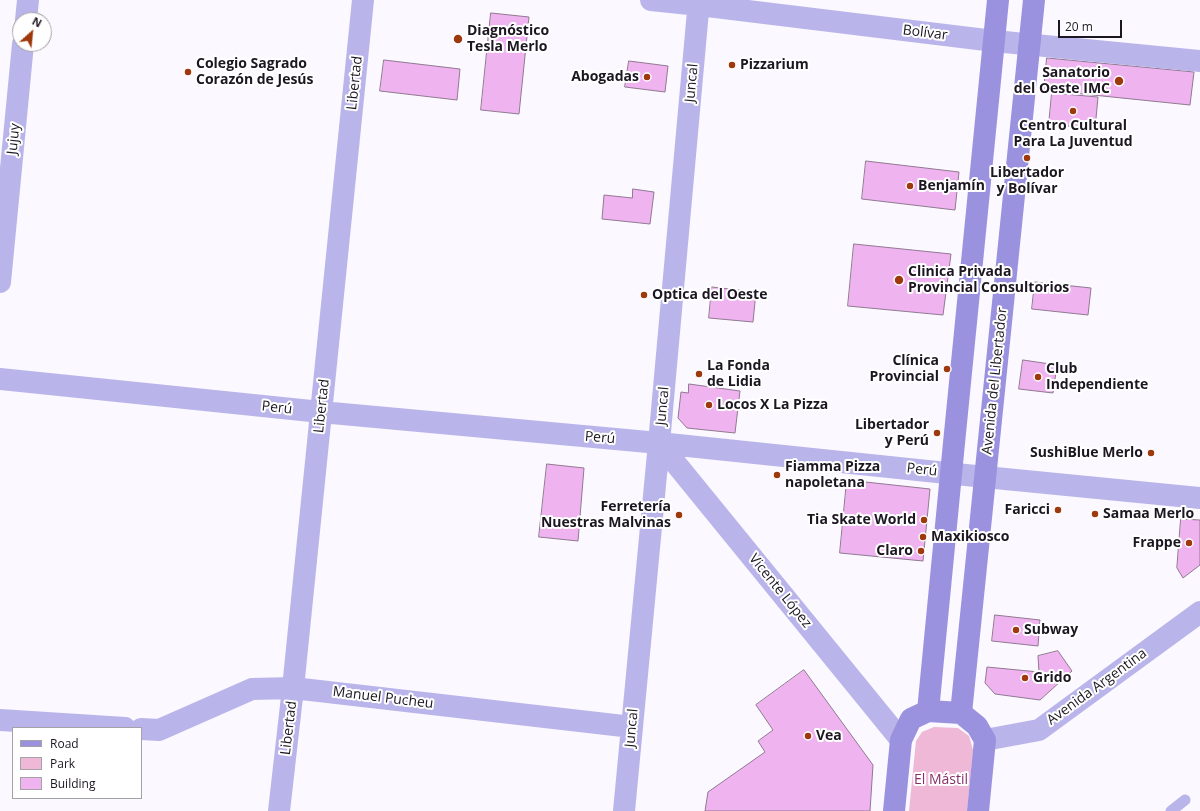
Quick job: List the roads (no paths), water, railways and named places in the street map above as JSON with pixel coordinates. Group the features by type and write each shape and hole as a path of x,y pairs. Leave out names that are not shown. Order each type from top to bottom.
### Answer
{"main road":[{"path":"928,711 998,0"},
{"name":"Avenida del Libertador","path":"961,713 1034,0"},
{"path":"894,811 901,740 911,719 928,711 961,713 977,726 985,740 978,811"}],"street":[{"path":"27,12 28,0"},
{"name":"Libertad","path":"279,811 293,688 363,0"},
{"name":"Bolívar","path":"651,0 699,2 994,41 1200,61"},
{"name":"Juncal","path":"624,811 699,2"},
{"name":"Jujuy","path":"0,282 22,52"},
{"name":"Perú","path":"0,379 321,412 659,443 1200,498"},
{"name":"Vicente López","path":"659,443 901,740"},
{"name":"Avenida Argentina","path":"985,740 1039,730 1200,612"},
{"name":"Manuel Pucheu","path":"142,729 159,730 252,689 293,688 632,727"},
{"path":"0,720 110,727"}],"lane":[{"path":"1171,811 1185,800"}],"place":[{"name":"Diagnóstico Tesla Merlo","path":"458,39"},
{"name":"Pizzarium","path":"732,65"},
{"name":"Colegio Sagrado Corazón de Jesús","path":"188,72"},
{"name":"Abogadas","path":"647,77"},
{"name":"Sanatorio del Oeste IMC","path":"1119,81"},
{"name":"Centro Cultural Para La Juventud","path":"1073,111"},
{"name":"Libertador y Bolívar","path":"1027,158"},
{"name":"Benjamín","path":"910,186"},
{"name":"Clinica Privada Provincial Consultorios","path":"899,280"},
{"name":"Optica del Oeste","path":"644,295"},
{"name":"Clínica Provincial","path":"947,369"},
{"name":"La Fonda de Lidia","path":"699,374"},
{"name":"Club Independiente","path":"1038,377"},
{"name":"Locos X La Pizza","path":"709,405"},
{"name":"Libertador y Perú","path":"937,433"},
{"name":"SushiBlue Merlo","path":"1151,453"},
{"name":"Fiamma Pizza napoletana","path":"777,475"},
{"name":"Faricci","path":"1058,510"},
{"name":"Samaa Merlo","path":"1095,514"},
{"name":"Ferretería Nuestras Malvinas","path":"679,515"},
{"name":"Tia Skate World","path":"924,520"},
{"name":"Maxikiosco","path":"923,537"},
{"name":"Frappe","path":"1189,543"},
{"name":"Claro","path":"921,551"},
{"name":"Subway","path":"1016,630"},
{"name":"Grido","path":"1025,678"},
{"name":"Vea","path":"808,736"}],"park label":[{"name":"El Mástil","path":"941,780"}]}
